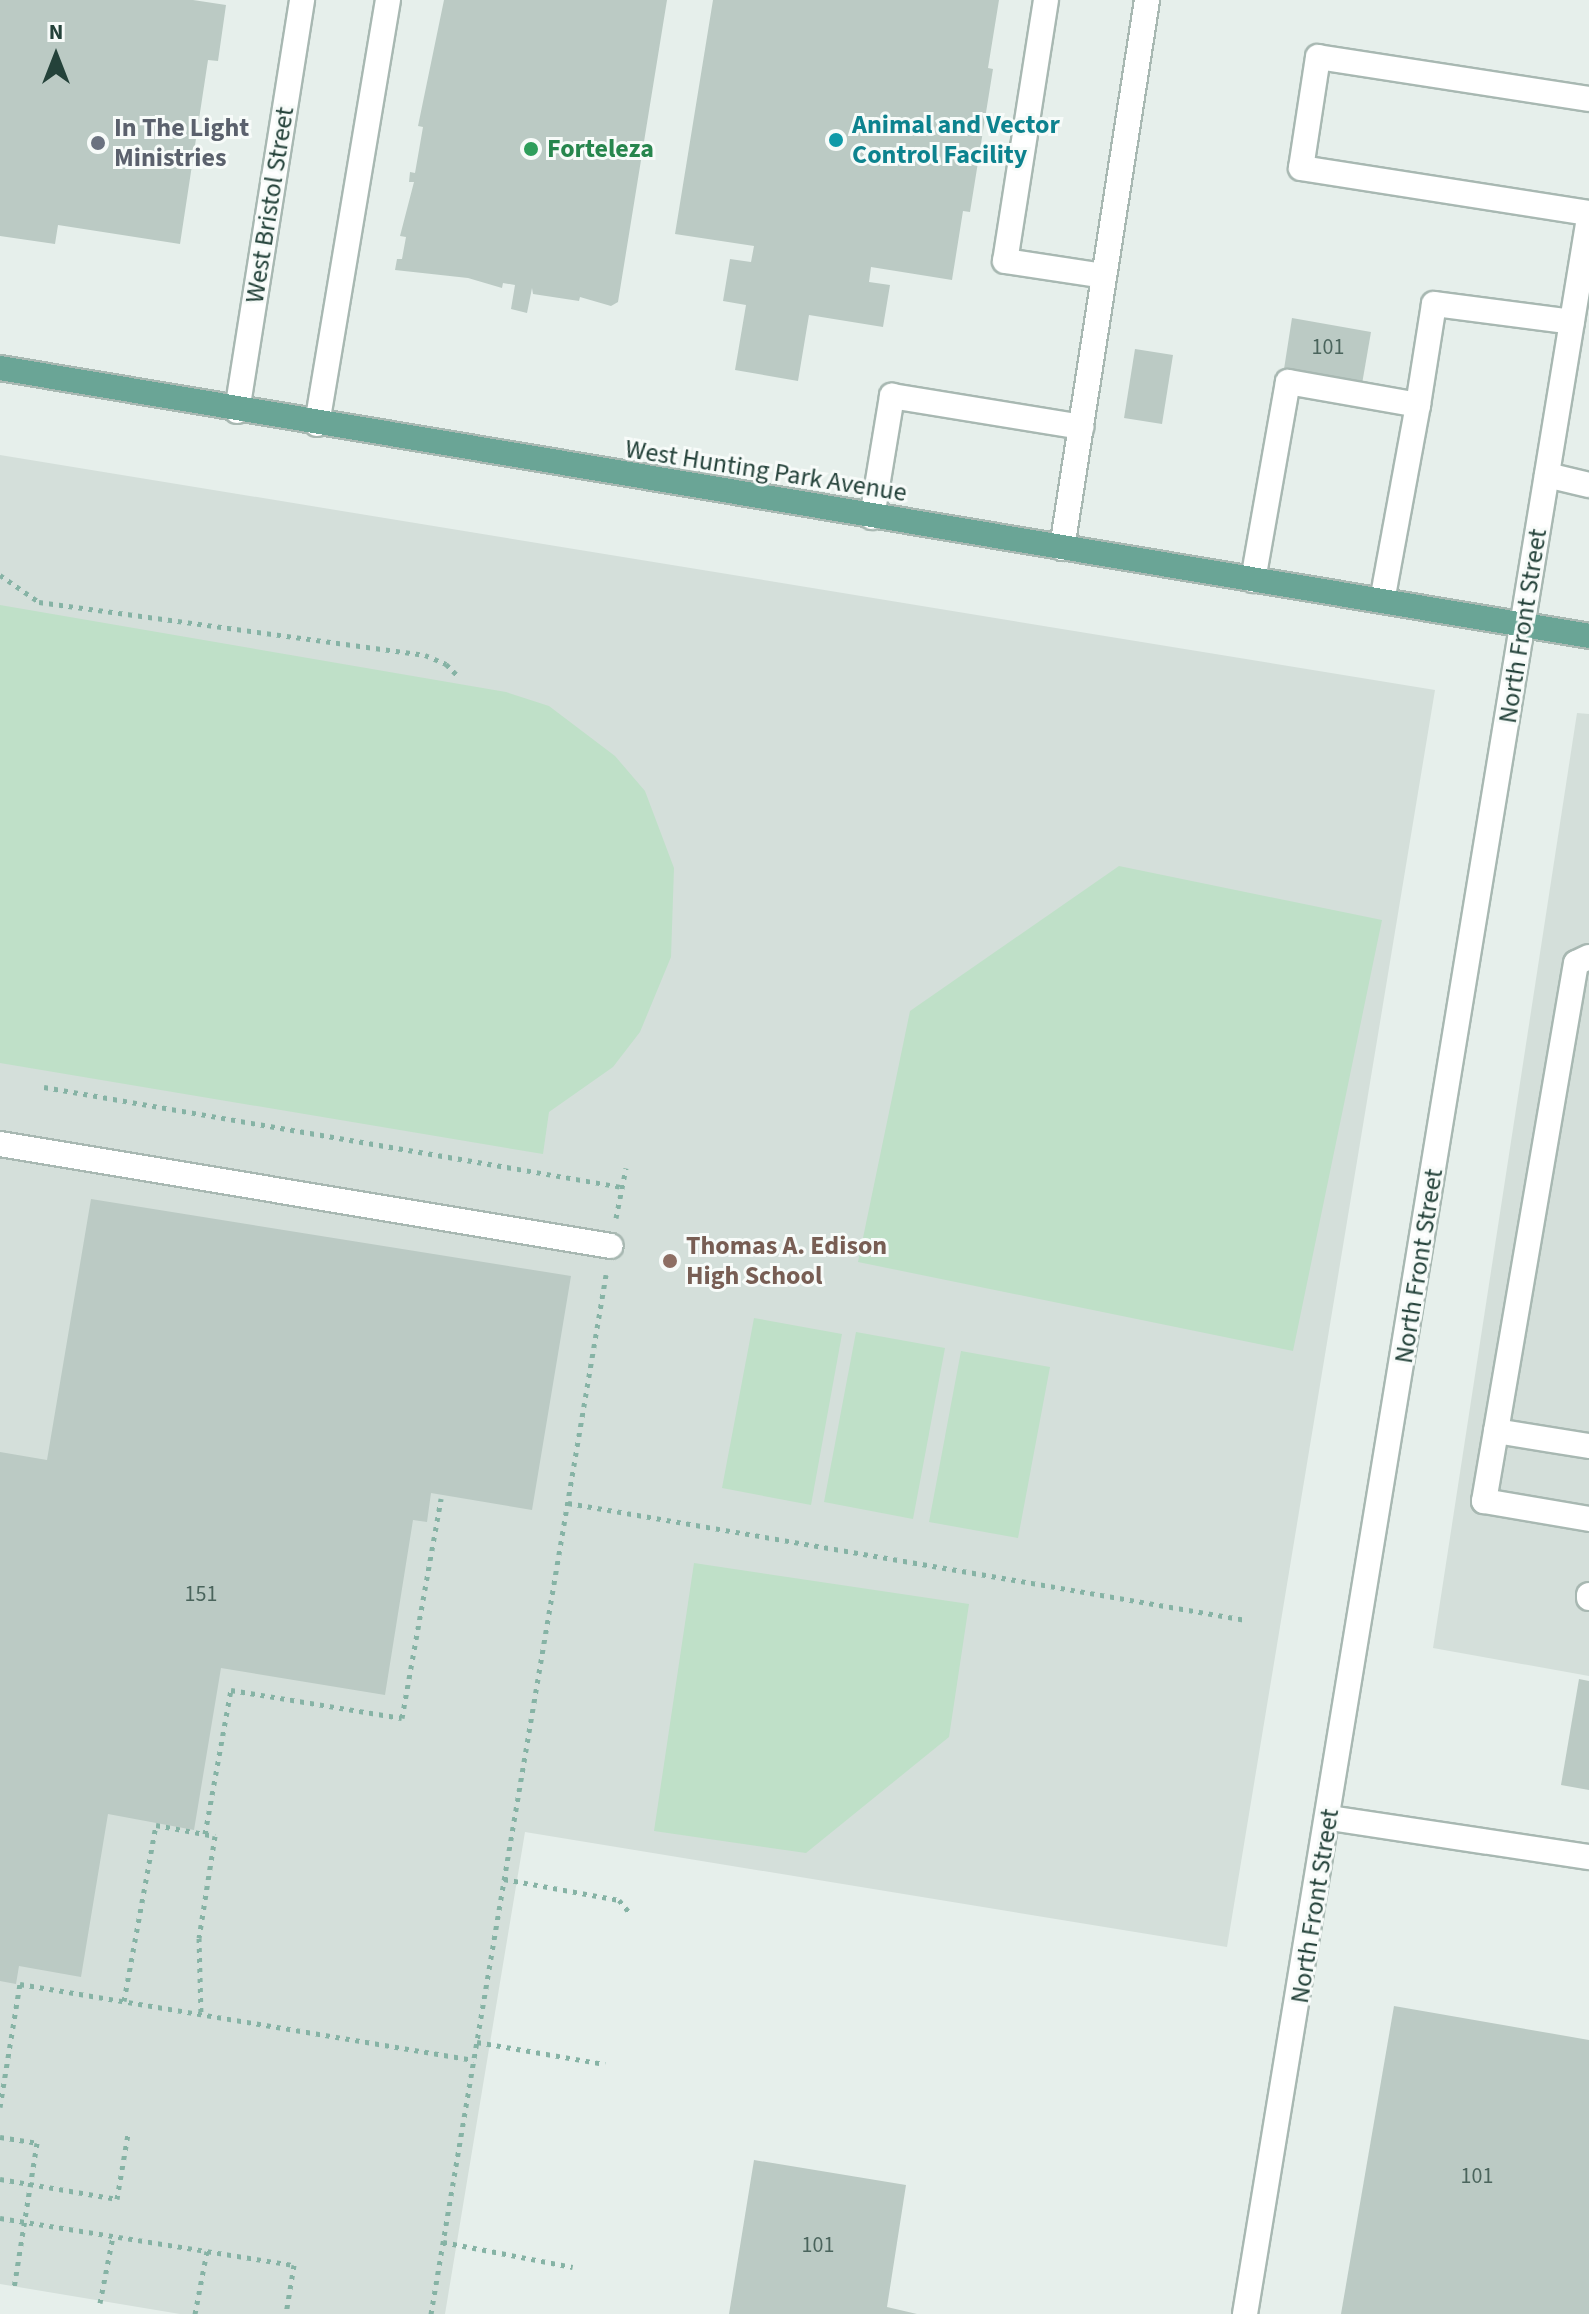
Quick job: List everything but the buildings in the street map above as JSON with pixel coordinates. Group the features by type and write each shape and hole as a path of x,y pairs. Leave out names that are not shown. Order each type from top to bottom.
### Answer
{"main road":[{"name":"West Hunting Park Avenue","path":"0,368 237,411 1589,636"}],"street":[{"name":"West Bristol Street","path":"237,411 302,0"},
{"path":"317,424 388,0"},
{"path":"1046,0 1005,261 1104,276"},
{"path":"1062,548 1147,0"},
{"path":"1588,226 1301,168 1318,57 1589,99"},
{"name":"North Front Street","path":"1245,2314 1330,1818 1588,226"},
{"path":"1382,601 1434,304 1572,322"},
{"path":"1253,580 1288,382 1418,405"},
{"path":"872,517 892,396 1081,427"},
{"path":"1547,475 1589,485"},
{"path":"1589,957 1576,963 1484,1501 1589,1519"},
{"path":"0,1144 611,1246"},
{"path":"1496,1431 1589,1446"},
{"path":"1330,1818 1589,1857"}],"path":[{"path":"0,575 39,602 425,655 446,664 458,676"},
{"path":"44,1087 622,1187"},
{"path":"431,2314 626,1168"},
{"path":"205,1834 231,1690 402,1718 441,1498"},
{"path":"568,1503 1246,1620"},
{"path":"124,2001 156,1825 215,1836 199,1938 201,2014"},
{"path":"504,1879 619,1900 630,1913"},
{"path":"0,2107 20,1984 474,2060"},
{"path":"477,2042 605,2064"},
{"path":"0,2179 117,2199 128,2134"},
{"path":"0,2137 37,2143 14,2288"},
{"path":"0,2218 294,2265 286,2314"},
{"path":"100,2303 113,2236"},
{"path":"443,2242 573,2267"},
{"path":"195,2314 207,2251"}],"shaded area":[{"name":"Thomas A. Edison High School","path":"0,455 1435,690 1227,1947 525,1832 445,2314 180,2314 0,2284"},
{"path":"1577,713 1589,714 1589,1676 1433,1648"}],"green space":[{"path":"0,605 506,692 549,706 615,756 645,791 674,868 671,957 640,1032 613,1067 549,1112 543,1154 0,1063"},
{"path":"1119,866 1382,920 1293,1351 858,1262 910,1011"},
{"path":"754,1318 842,1334 811,1505 722,1488"},
{"path":"856,1332 945,1348 913,1519 824,1502"},
{"path":"961,1351 1050,1367 1018,1538 929,1522"},
{"path":"694,1563 969,1604 949,1737 806,1853 654,1831"}],"place":[{"name":"Animal and Vector Control Facility","path":"836,140"},
{"name":"In The Light Ministries","path":"98,143"},
{"name":"Forteleza","path":"531,149"},
{"name":"Thomas A. Edison High School","path":"670,1261"}]}
